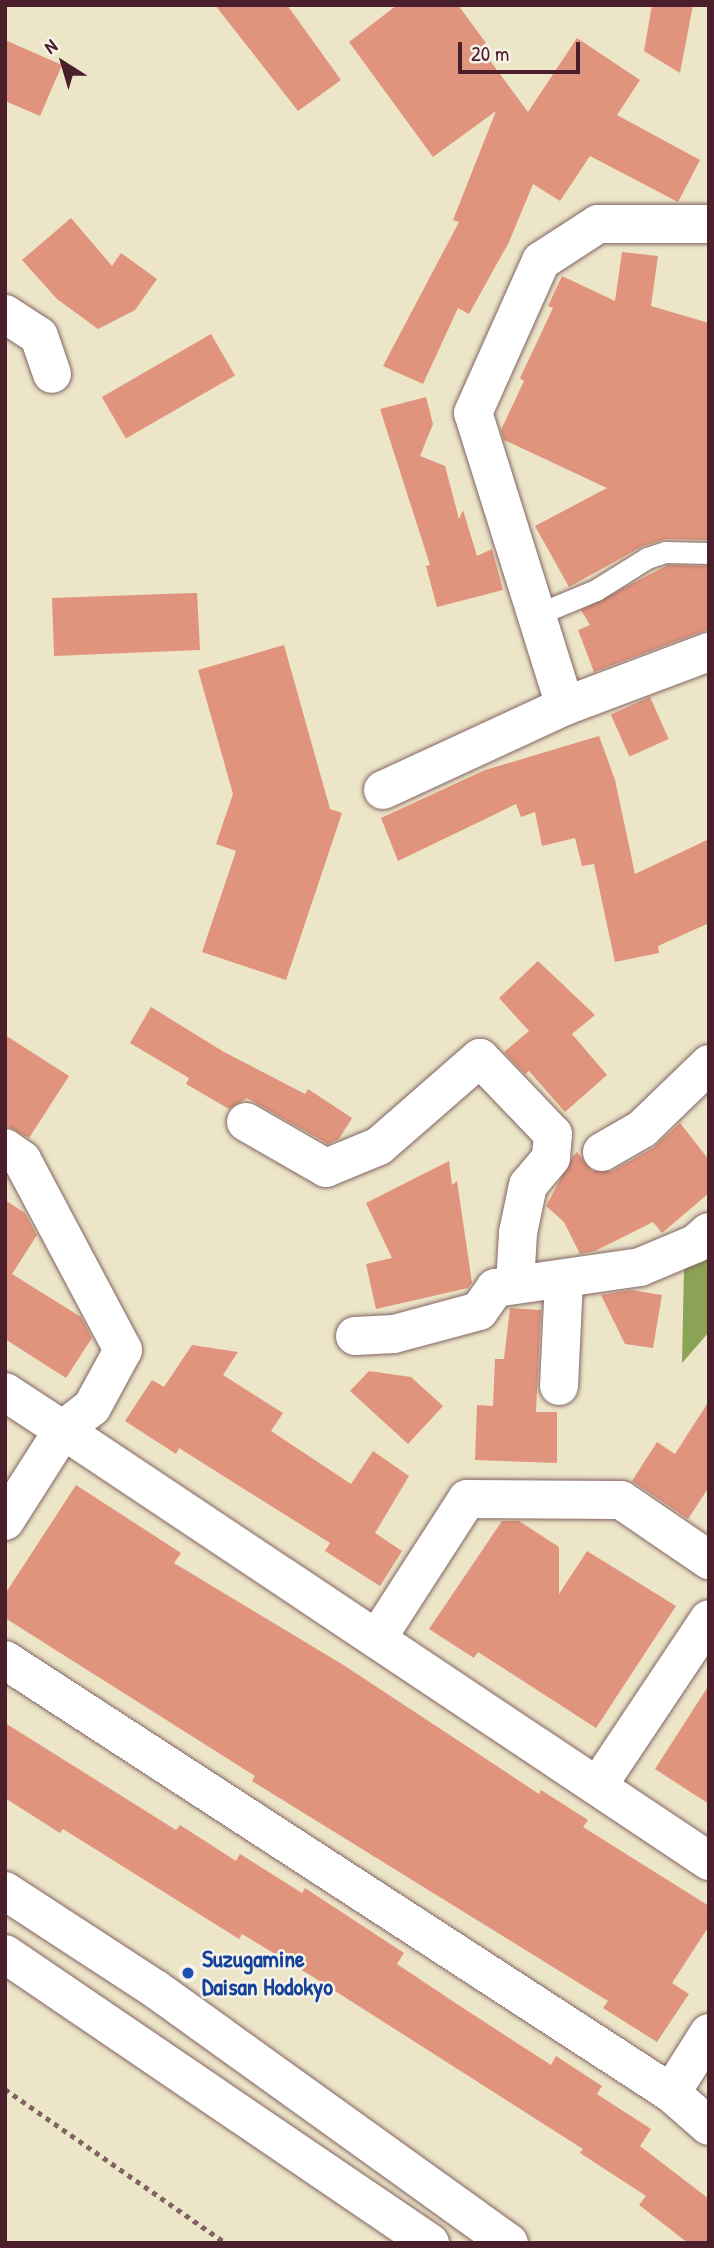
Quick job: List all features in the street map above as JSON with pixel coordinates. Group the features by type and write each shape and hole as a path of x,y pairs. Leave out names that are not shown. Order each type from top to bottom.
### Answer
{"street":[{"path":"565,706 473,413 541,261 598,223 709,224"},
{"path":"5,314 38,336 52,374"},
{"path":"383,790 565,706 709,652"},
{"path":"246,1122 326,1168 379,1146 480,1058 553,1134 551,1158 528,1185 518,1233 515,1285"},
{"path":"602,1152 642,1129 709,1064"},
{"path":"5,1148 22,1160 123,1350 92,1407 63,1430 5,1521"},
{"path":"355,1336 394,1334 479,1311 495,1288 640,1267 695,1244 709,1232"},
{"path":"559,1386 564,1279"},
{"path":"5,1392 599,1784 709,1861"},
{"path":"378,1637 467,1499 621,1500 709,1560"},
{"path":"599,1784 709,1619"},
{"path":"5,1660 671,2093 709,2126"},
{"path":"5,1891 154,1988 509,2243"},
{"path":"5,1954 430,2243"},
{"path":"671,2093 709,2034"}],"lane":[{"path":"536,615 596,590 647,558 666,552 709,553"}],"path":[{"path":"5,2089 226,2243"}],"green space":[{"path":"709,1248 709,1332 682,1363 684,1268"}],"building":[{"path":"215,5 287,5 341,80 298,111"},
{"path":"397,5 458,5 486,43 480,47 528,112 577,38 640,80 617,115 700,160 678,202 590,156 560,201 533,184 509,242 469,314 458,308 423,384 383,366 459,222 453,220 496,111 433,157 349,42"},
{"path":"652,5 693,5 680,73 644,51"},
{"path":"5,40 62,65 40,116 5,101"},
{"path":"71,218 112,266 121,253 157,279 135,310 98,329 57,299 22,260"},
{"path":"622,252 658,256 651,306 709,323 709,540 666,539 643,546 569,587 535,526 607,488 504,440 501,430 524,381 520,378 553,308 548,306 562,276 615,301"},
{"path":"211,334 235,376 126,439 102,397"},
{"path":"426,397 433,424 420,456 445,466 459,519 463,510 477,556 492,549 503,590 437,607 426,566 430,565 380,409"},
{"path":"668,565 709,566 709,629 594,672 578,630 590,625 581,610"},
{"path":"197,593 200,650 54,656 52,598"},
{"path":"284,645 330,809 342,813 286,980 202,952 236,851 216,844 233,794 198,670"},
{"path":"650,697 669,739 629,757 611,714"},
{"path":"599,736 615,780 635,874 709,839 709,923 658,946 659,953 615,962 594,864 582,866 575,838 542,846 535,812 521,817 516,804 398,861 381,818 485,770"},
{"path":"538,961 595,1015 572,1034 607,1075 565,1112 529,1071 525,1074 504,1052 529,1031 499,998"},
{"path":"151,1007 224,1052 305,1094 308,1089 352,1118 339,1139 328,1144 247,1098 229,1109 186,1084 189,1078 130,1043"},
{"path":"5,1035 69,1076 29,1138 5,1125"},
{"path":"680,1123 709,1160 709,1193 662,1233 653,1222 595,1251 580,1254 564,1222 546,1206 573,1156 577,1152 592,1171 612,1171 653,1148"},
{"path":"449,1161 452,1185 457,1181 472,1283 468,1288 376,1309 366,1264 392,1258 366,1203"},
{"path":"5,1200 25,1213 37,1235 12,1274 81,1317 92,1338 66,1378 5,1339"},
{"path":"631,1290 662,1295 653,1348 625,1344 601,1295"},
{"path":"510,1308 541,1310 536,1412 557,1412 557,1463 475,1460 477,1405 493,1406 495,1359 504,1359"},
{"path":"192,1345 238,1352 223,1375 283,1413 271,1431 351,1484 373,1451 409,1476 375,1533 402,1551 380,1586 325,1551 330,1543 179,1448 176,1454 125,1421 152,1380 164,1387"},
{"path":"369,1371 411,1377 443,1406 408,1444 350,1391"},
{"path":"709,1401 709,1487 688,1519 632,1481 657,1442 675,1454"},
{"path":"76,1485 181,1553 174,1563 345,1666 539,1794 541,1790 588,1820 583,1827 709,1906 709,1926 672,1983 689,1994 657,2042 603,2008 608,2001 252,1781 255,1776 5,1618 5,1594"},
{"path":"502,1521 519,1521 559,1547 559,1594 587,1551 676,1606 596,1728 478,1652 474,1658 429,1629"},
{"path":"709,1685 709,1804 655,1769"},
{"path":"5,1723 176,1830 180,1825 236,1861 240,1854 302,1893 305,1888 404,1953 397,1964 463,2008 551,2065 556,2056 602,2086 597,2094 651,2129 640,2146 709,2199 709,2243 688,2243 639,2205 646,2196 580,2153 583,2149 310,1975 242,1934 239,1939 63,1829 60,1833 5,1798"}],"place":[{"name":"Suzugamine Daisan Hodokyo","path":"188,1973"}]}
